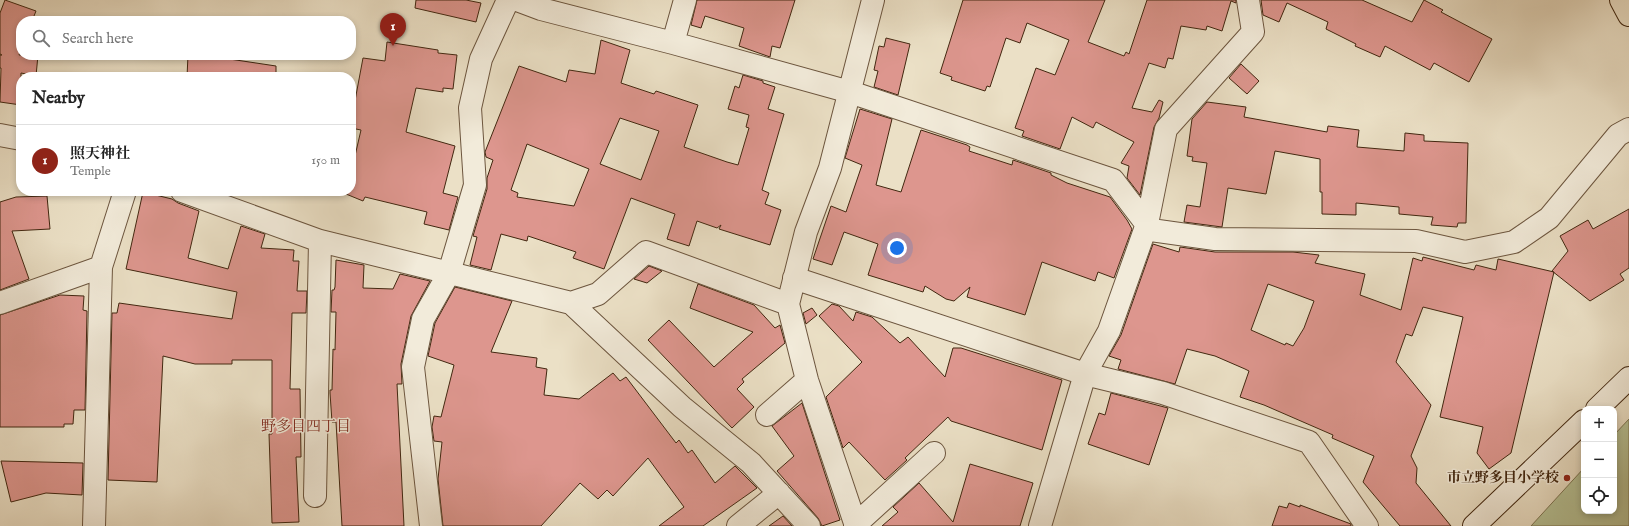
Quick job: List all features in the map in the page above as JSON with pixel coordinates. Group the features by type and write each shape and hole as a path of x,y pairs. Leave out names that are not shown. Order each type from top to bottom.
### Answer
{"highway":[{"path":"1621,0 1629,15"},
{"path":"1626,0 1629,5"}],"street":[{"path":"431,526 413,367 423,319 449,272 475,185 470,108 481,59 508,0"},
{"path":"516,0 542,4 673,43 850,92 1113,180 1151,230 1215,239 1416,241 1465,252 1514,242 1548,218 1618,135 1629,129"},
{"path":"673,43 685,0"},
{"path":"873,0 830,168 806,232 788,304 807,380 855,525 934,453"},
{"path":"1040,526 1085,374 1109,330 1147,224 1166,129 1253,32 1248,0"},
{"path":"0,135 16,138"},
{"path":"94,526 101,267 123,196"},
{"path":"196,196 320,241 571,303 682,407 751,463 809,526"},
{"path":"315,496 320,241"},
{"path":"571,303 598,294 646,252 788,304"},
{"path":"0,303 101,267"},
{"path":"794,278 1085,374 1163,393 1309,442 1367,526"},
{"path":"1600,406 1629,378"},
{"path":"767,415 807,380"},
{"path":"1474,526 1581,424"},
{"path":"738,526 779,493"}],"green space":[{"path":"1629,419 1629,526 1531,526 1581,471 1581,514 1617,514 1617,432"}],"building":[{"path":"5,0 36,11 34,16 16,16 16,60 38,60 36,72 16,72 16,104 0,102 0,55 2,55 0,54 0,13"},
{"path":"416,0 466,0 481,3 476,22 415,8"},
{"path":"697,0 795,0 780,48 772,46 770,57 739,46 744,28 705,16 701,28 691,25"},
{"path":"963,0 1105,0 1088,42 1124,56 1126,52 1129,54 1147,0 1236,0 1236,3 1231,1 1222,31 1207,26 1206,30 1181,26 1173,59 1168,58 1165,68 1149,63 1132,108 1152,112 1159,100 1163,102 1159,118 1154,127 1140,195 1127,178 1129,166 1121,163 1134,142 1096,122 1093,128 1072,117 1060,149 1022,136 1024,131 1015,128 1036,68 1055,75 1069,40 1027,23 1020,43 1006,38 990,87 987,86 985,91 951,80 952,77 940,73"},
{"path":"1261,0 1362,0 1412,22 1424,0 1443,10 1441,12 1492,39 1469,82 1434,63 1430,70 1385,46 1380,57 1355,46 1356,44 1326,29 1328,22 1287,3 1279,22 1263,15"},
{"path":"886,38 910,44 898,95 874,87 878,71 874,70 879,46 884,47"},
{"path":"601,40 630,50 621,83 654,94 656,91 698,105 684,147 738,165 749,128 746,127 749,115 728,109 735,86 739,88 743,75 763,81 763,83 775,87 768,109 784,114 762,190 769,193 765,204 781,210 770,245 719,229 721,225 717,228 697,221 689,246 667,239 675,214 631,198 604,269 573,258 576,252 528,236 527,241 501,234 491,270 470,265 477,237 473,236 487,189 487,178 493,160 486,157 485,152 519,66 566,82 569,70 595,74","holes":["620,118 659,131 641,180 600,164","527,144 589,169 574,206 517,197 518,193 511,190"]},
{"path":"387,42 438,50 438,53 457,55 453,89 443,88 443,92 416,88 406,132 455,146 443,193 458,197 449,230 424,224 427,212 365,197 363,201 351,196 356,196 356,152 361,130 356,129 356,95 363,58 385,61"},
{"path":"188,60 236,60 276,66 276,72 187,72"},
{"path":"1241,64 1259,81 1247,94 1229,78"},
{"path":"1207,102 1246,107 1244,117 1327,132 1328,126 1359,130 1357,147 1404,151 1405,133 1424,135 1424,141 1468,143 1466,223 1458,223 1457,227 1431,225 1433,217 1399,214 1399,207 1356,203 1356,215 1322,214 1320,159 1275,151 1266,194 1228,188 1222,227 1184,222 1187,205 1200,207 1207,163 1192,161 1193,157 1187,156 1192,119"},
{"path":"860,109 892,119 876,185 901,192 921,130 967,145 970,147 969,151 1012,165 1013,160 1051,173 1051,175 1067,183 1110,197 1132,229 1114,278 1098,272 1095,281 1042,262 1025,315 967,297 970,287 954,301 946,299 925,286 923,292 868,275 878,244 844,232 832,265 813,259 831,206 846,212 862,165 845,158"},
{"path":"47,196 50,229 12,231 29,279 0,290 0,202 16,197"},
{"path":"142,196 160,196 172,199 178,203 199,211 188,258 228,269 241,226 265,234 261,248 294,250 293,261 299,261 297,291 307,291 306,313 292,313 290,389 300,389 301,457 296,457 299,522 272,523 269,434 272,434 272,360 232,360 232,364 195,364 163,356 157,482 108,480 112,313 117,313 119,303 232,319 237,292 126,269"},
{"path":"1629,209 1629,268 1620,274 1624,280 1590,301 1552,271 1568,251 1560,236 1588,220 1593,229"},
{"path":"1153,244 1179,252 1180,247 1215,252 1293,252 1319,255 1315,263 1365,274 1360,295 1401,310 1413,258 1422,261 1423,257 1474,270 1476,265 1496,270 1498,259 1554,272 1511,453 1489,469 1477,453 1483,427 1440,417 1463,317 1423,307 1412,336 1406,334 1396,362 1431,405 1411,456 1417,468 1416,483 1451,526 1400,526 1363,482 1374,456 1332,438 1333,435 1264,405 1240,397 1249,371 1215,356 1187,349 1175,384 1118,369 1121,360 1109,356 1121,335","holes":["1268,284 1314,301 1304,328 1293,346 1286,343 1285,345 1251,330"]},
{"path":"336,260 364,265 363,288 393,289 400,274 430,281 411,316 401,364 402,384 397,384 404,526 342,526 336,422 332,422 330,393 330,390 332,390 333,349 335,350 336,312 331,312 332,290 334,290 335,287"},
{"path":"649,266 662,271 647,283 634,279"},
{"path":"698,284 754,305 775,328 780,325 785,343 742,379 744,382 737,389 754,407 732,428 648,340 669,320 714,367 753,332 690,308"},
{"path":"455,287 512,301 491,352 537,358 536,367 547,369 544,395 579,399 613,373 620,381 626,377 676,443 679,440 688,453 692,450 715,483 735,466 757,488 703,526 659,526 684,507 648,458 613,496 607,490 598,499 580,483 541,526 443,526 438,479 442,442 434,441 432,427 434,416 441,417 454,365 428,356 435,323"},
{"path":"60,295 84,296 83,310 87,311 85,410 74,410 73,424 64,424 64,427 0,427 0,315"},
{"path":"832,304 839,306 853,321 856,312 872,317 900,343 908,337 945,377 953,348 961,348 1062,380 1042,450 951,421 948,417 905,458 907,460 885,480 849,442 843,448 826,397 862,362 819,316"},
{"path":"812,308 817,315 806,324 803,313"},
{"path":"1111,393 1168,408 1149,465 1088,444 1099,413 1105,415"},
{"path":"802,403 840,520 822,526 818,518 777,471 794,456 772,426"},
{"path":"1,461 83,463 82,495 46,493 11,502"},
{"path":"970,464 1033,483 1020,526 882,526 898,512 893,507 919,483 953,522"},
{"path":"1289,503 1300,507 1300,505 1351,524 1351,526 1272,526 1279,506 1287,508"},
{"path":"783,516 792,526 769,526"}],"place":[{"name":"照天神社","path":"393,46"},
{"name":"市立野多目小学校","path":"1567,478"}],"district":[{"name":"野多目四丁目","path":"306,426"}]}
